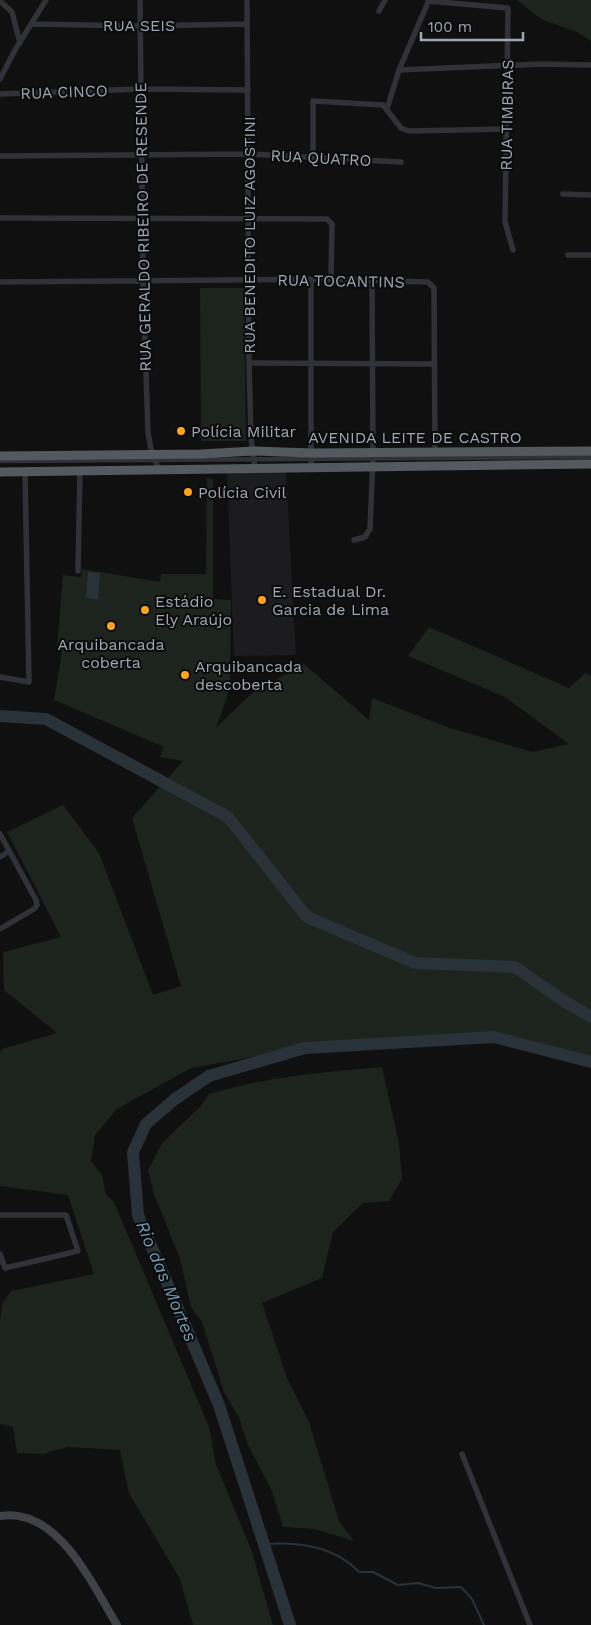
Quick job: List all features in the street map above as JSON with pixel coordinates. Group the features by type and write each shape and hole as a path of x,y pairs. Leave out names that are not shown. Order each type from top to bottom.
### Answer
{"highway":[{"name":"AVENIDA LEITE DE CASTRO","path":"0,472 160,471 254,460 373,460 435,452 591,451"},
{"name":"AVENIDA LEITE DE CASTRO","path":"0,456 591,464"}],"main road":[{"path":"0,1516 20,1515 36,1520 54,1534 75,1557 117,1625"}],"street":[{"path":"0,79 46,0"},
{"name":"RUA GERALDO RIBEIRO DE RESENDE","path":"140,0 143,280 148,433 154,458 160,471"},
{"name":"RUA BENEDITO LUIZ AGOSTINI","path":"247,0 249,363 254,460"},
{"path":"379,11 386,0"},
{"path":"0,1 12,12 20,43"},
{"path":"387,109 399,70 428,1"},
{"name":"RUA TIMBIRAS","path":"428,1 508,8 505,222 513,250"},
{"name":"RUA SEIS","path":"31,24 140,26 247,24"},
{"path":"399,70 508,65 591,65"},
{"name":"RUA CINCO","path":"0,94 140,89 248,90"},
{"path":"313,158 313,101 377,104 387,109 401,128 409,131 506,129"},
{"name":"RUA QUATRO","path":"0,156 249,154 401,162"},
{"path":"563,194 591,195"},
{"path":"0,218 327,219 330,221 331,279"},
{"path":"568,255 591,255"},
{"name":"RUA TOCANTINS","path":"0,282 331,279 372,282 428,282 432,284 434,364"},
{"path":"311,280 312,461"},
{"path":"354,540 368,534 373,460 372,282"},
{"path":"249,363 434,364 435,452"},
{"path":"373,460 591,457"},
{"path":"0,461 154,458"},
{"path":"0,677 29,682 25,472"},
{"path":"78,571 80,472"},
{"path":"0,834 37,905 34,910 0,929"},
{"path":"0,857 9,851"},
{"path":"0,1216 66,1214 78,1251 5,1268 0,1254"},
{"path":"462,1454 530,1625"}],"shaded area":[{"path":"517,0 591,0 591,41 577,32 541,19"},
{"path":"200,288 244,288 246,441 201,441"},
{"name":"E. Estadual Dr. Garcia de Lima","path":"227,471 286,471 296,655 234,656"},
{"path":"207,478 213,479 213,599 231,600 230,688 216,728 252,693 304,664 369,720 372,698 450,728 533,752 569,744 505,697 408,656 429,627 569,688 585,673 591,676 591,1062 494,1037 305,1048 191,1068 117,1109 95,1135 91,1161 102,1175 106,1195 114,1202 209,1427 216,1465 251,1549 273,1625 193,1625 180,1579 129,1493 120,1450 67,1447 43,1454 17,1453 13,1427 0,1424 0,1321 2,1304 11,1291 94,1274 68,1195 0,1186 0,1053 2,1049 57,1033 4,990 3,952 61,937 7,832 63,805 99,853 153,995 181,986 132,818 183,761 160,757 164,747 54,700 62,652 57,649 63,575 81,577 82,569 160,582 161,574 206,574"},
{"path":"88,572 100,573 98,599 86,598"},
{"path":"382,1067 399,1144 402,1179 389,1201 363,1203 333,1232 322,1278 262,1303 287,1378 309,1422 339,1521 354,1541 315,1529 283,1527 272,1491 248,1445 239,1418 224,1392 202,1322 191,1307 180,1259 154,1194 148,1170 162,1143 202,1105 209,1094 273,1079"}],"waterway":[{"path":"0,716 46,719 228,817 307,917 415,963 515,967 591,1017"},
{"name":"Rio das Mortes","path":"290,1625 219,1405 138,1215 133,1152 146,1124 175,1099 209,1076 305,1048 494,1037 591,1062"},
{"path":"265,1544 303,1545 327,1551 339,1556 359,1572 373,1572 398,1585 418,1583 436,1588 461,1587 472,1599 484,1625"}],"place":[{"name":"Polícia Militar","path":"181,431"},
{"name":"Polícia Civil","path":"188,492"},
{"name":"E. Estadual Dr. Garcia de Lima","path":"262,600"},
{"name":"Estádio Ely Araújo","path":"145,610"},
{"name":"Arquibancada coberta","path":"111,626"},
{"name":"Arquibancada descoberta","path":"185,675"}]}
